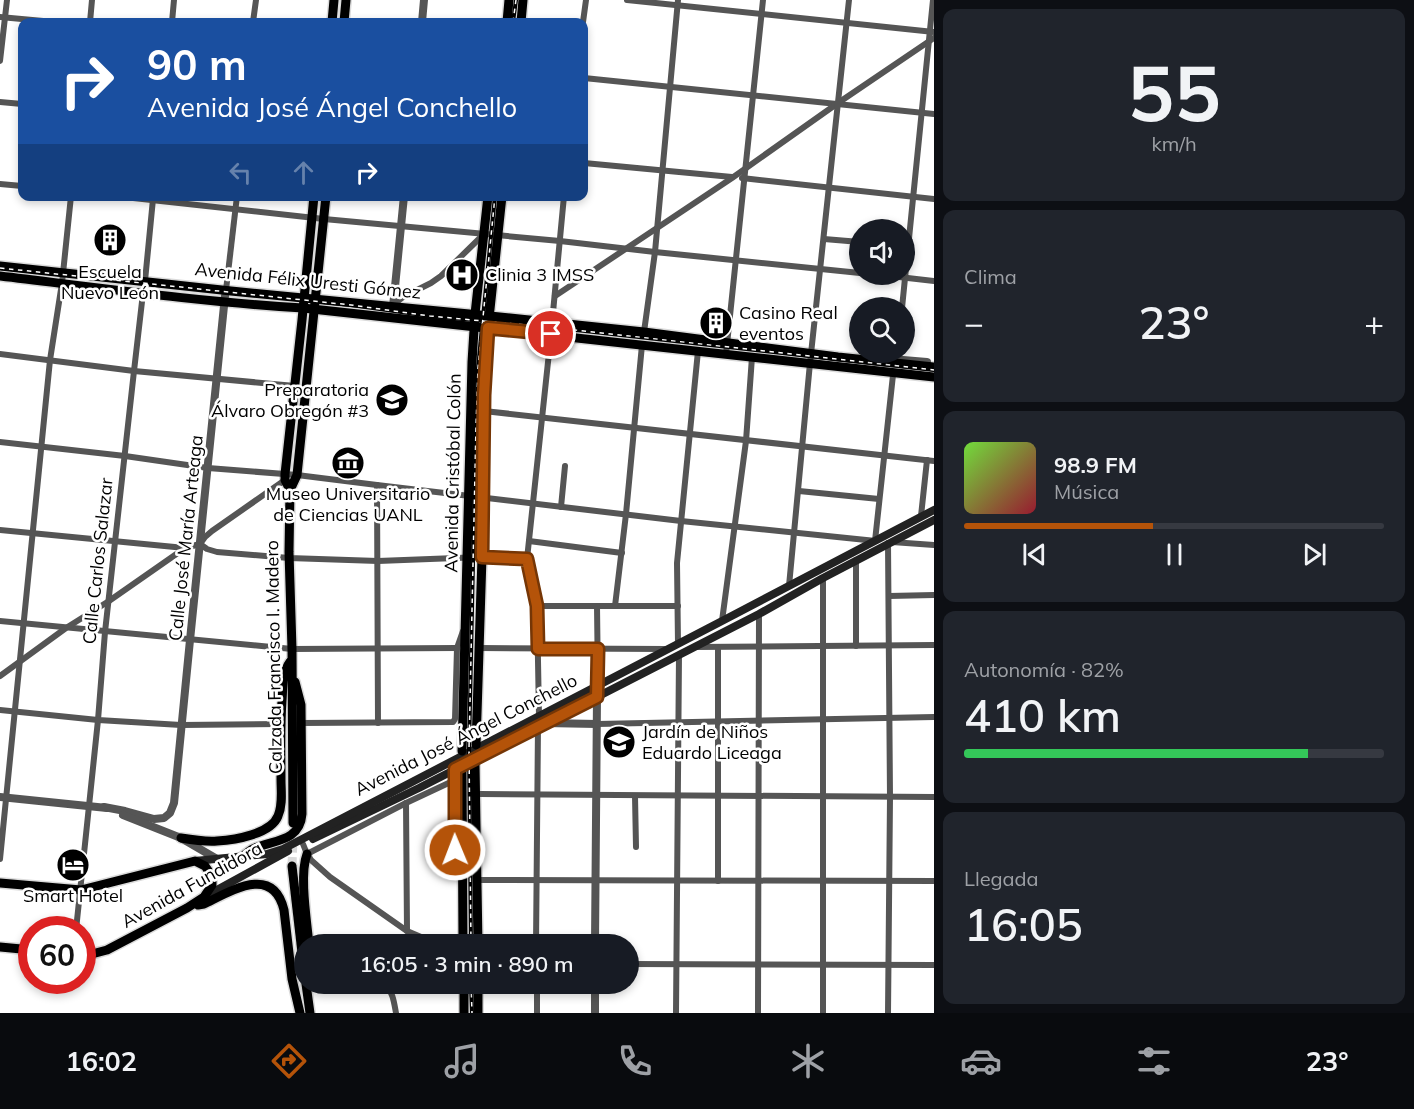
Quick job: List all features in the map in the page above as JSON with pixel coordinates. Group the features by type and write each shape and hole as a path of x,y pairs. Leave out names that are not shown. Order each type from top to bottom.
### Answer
{"main road":[{"path":"332,18 334,0"},
{"path":"344,18 346,0"},
{"path":"507,18 509,0"},
{"path":"521,18 523,0"},
{"path":"285,477 314,201"},
{"name":"Calzada Francisco I. Madero","path":"290,490 297,475 326,201"},
{"name":"Avenida Cristóbal Colón","path":"462,751 471,362 487,201"},
{"name":"Avenida Cristóbal Colón","path":"478,934 476,853 484,411 488,328 501,201"},
{"name":"Avenida Félix Uresti Gómez","path":"0,266 226,290 304,303 394,307 644,332 811,358 857,368 878,365 934,365"},
{"name":"Avenida Félix Uresti Gómez","path":"0,276 225,302 304,303"},
{"name":"Avenida Félix Uresti Gómez","path":"315,304 474,327 752,357 849,359"},
{"name":"Avenida Félix Uresti Gómez","path":"874,363 934,378"},
{"name":"Calzada Francisco I. Madero","path":"285,477 290,490 292,823"},
{"name":"Avenida José Ángel Conchello","path":"540,722 598,685 934,510"},
{"name":"Avenida José Ángel Conchello","path":"195,861 267,854 283,849 478,752 597,697 759,614 934,519"},
{"path":"669,649 679,655"},
{"path":"181,838 218,841 254,834 274,824 280,812 280,724 285,673 292,655"},
{"path":"243,856 253,848 280,841 297,831 300,826 302,814 300,699 292,675"},
{"path":"478,752 480,794 478,880"},
{"name":"Avenida José Ángel Conchello","path":"284,854 305,849 459,769 478,752"},
{"path":"459,769 455,780 455,850 463,879"},
{"path":"459,769 463,934"},
{"path":"305,849 304,884 308,934"},
{"name":"Avenida Fundidora","path":"96,953 107,950 187,908 284,854"},
{"path":"0,883 81,890 195,861 209,870 212,876 212,885 204,897"},
{"path":"292,866 300,934"},
{"path":"187,908 204,904 244,885 263,885 272,888 282,902 284,910 291,979 300,1013"},
{"path":"0,947 18,949"},
{"path":"307,994 310,1013"},
{"path":"464,994 464,1013"},
{"path":"478,994 478,1013"}],"street":[{"path":"0,61 3,17 7,0"},
{"path":"90,18 92,0"},
{"path":"172,18 174,0"},
{"path":"254,18 256,0"},
{"path":"422,18 424,0"},
{"path":"584,18 586,0"},
{"path":"627,0 678,3 932,32"},
{"path":"726,354 763,0"},
{"path":"789,586 849,0"},
{"path":"910,219 932,32 933,0"},
{"path":"644,332 655,252 678,3"},
{"path":"3,17 18,18"},
{"path":"555,296 931,40"},
{"path":"588,78 934,114"},
{"path":"0,102 18,104"},
{"path":"588,163 934,199"},
{"path":"0,184 18,186"},
{"path":"0,859 3,797 16,712 50,360 62,283 70,201"},
{"name":"Calle Carlos Salazar","path":"78,916 105,632 153,201"},
{"path":"171,201 324,219 484,233 849,272"},
{"name":"Calle José María Arteaga","path":"104,807 154,819 164,818 170,813 174,803 237,201"},
{"path":"394,307 404,201"},
{"path":"552,323 564,201"},
{"path":"394,307 403,297 431,284 441,276 484,233"},
{"path":"824,239 849,241"},
{"path":"915,279 934,281"},
{"path":"536,934 540,722 537,606 527,559 551,334"},
{"path":"615,606 642,345"},
{"path":"678,644 677,563 698,351"},
{"path":"0,354 134,371 295,386"},
{"path":"722,621 746,441 752,357"},
{"path":"915,360 934,365"},
{"path":"857,368 864,372 934,378"},
{"path":"875,541 893,375"},
{"path":"484,411 930,461 921,516"},
{"path":"0,442 285,477 297,475 681,521 934,545"},
{"path":"561,507 565,466"},
{"path":"0,530 185,548 200,544 212,531 285,477"},
{"path":"377,486 378,723"},
{"path":"799,491 879,499"},
{"path":"529,542 622,553"},
{"path":"888,542 890,797 888,1013"},
{"path":"200,544 217,552 289,558 378,561 482,557 527,559"},
{"path":"0,676 66,628 185,548"},
{"path":"856,560 856,646"},
{"path":"823,578 823,1013"},
{"path":"889,596 934,595"},
{"path":"537,606 678,606"},
{"path":"595,934 597,606"},
{"path":"758,1013 759,614"},
{"path":"0,621 190,640 292,655 378,649 457,648"},
{"path":"301,723 453,722 455,719 457,648 466,625"},
{"path":"694,647 934,645"},
{"path":"718,647 718,881"},
{"path":"479,649 669,649"},
{"path":"676,1013 679,655"},
{"path":"0,710 98,720 181,725 280,724"},
{"path":"540,722 597,724 934,717"},
{"path":"413,934 322,871 305,849 455,780"},
{"path":"480,794 934,797"},
{"path":"635,796 636,847"},
{"path":"3,797 104,807 181,838 217,859"},
{"path":"406,803 406,931"},
{"path":"478,880 934,881"},
{"path":"639,964 934,965"},
{"path":"392,994 396,1013"},
{"path":"537,994 537,1013"},
{"path":"595,994 595,1013"}],"tunnel":[{"path":"292,866 293,837"}],"railway":[{"path":"514,18 516,0"},
{"path":"471,934 469,749 476,426 478,368 495,201"},
{"path":"0,268 934,370"},
{"path":"471,994 472,1013"}],"place":[{"name":"Escuela Nuevo León","path":"110,240"},
{"name":"Clinia 3 IMSS","path":"462,275"},
{"name":"Casino Real eventos","path":"716,323"},
{"name":"Preparatoria Álvaro Obregón #3","path":"392,400"},
{"name":"Museo Universitario de Ciencias UANL","path":"348,463"},
{"name":"Jardín de Niños Eduardo Liceaga","path":"619,742"},
{"name":"Smart Hotel","path":"73,865"}],"route":[{"path":"455,850 455,769 597,697 598,649 538,649 536,595 527,559 482,557 484,395 488,328 551,334"}]}
